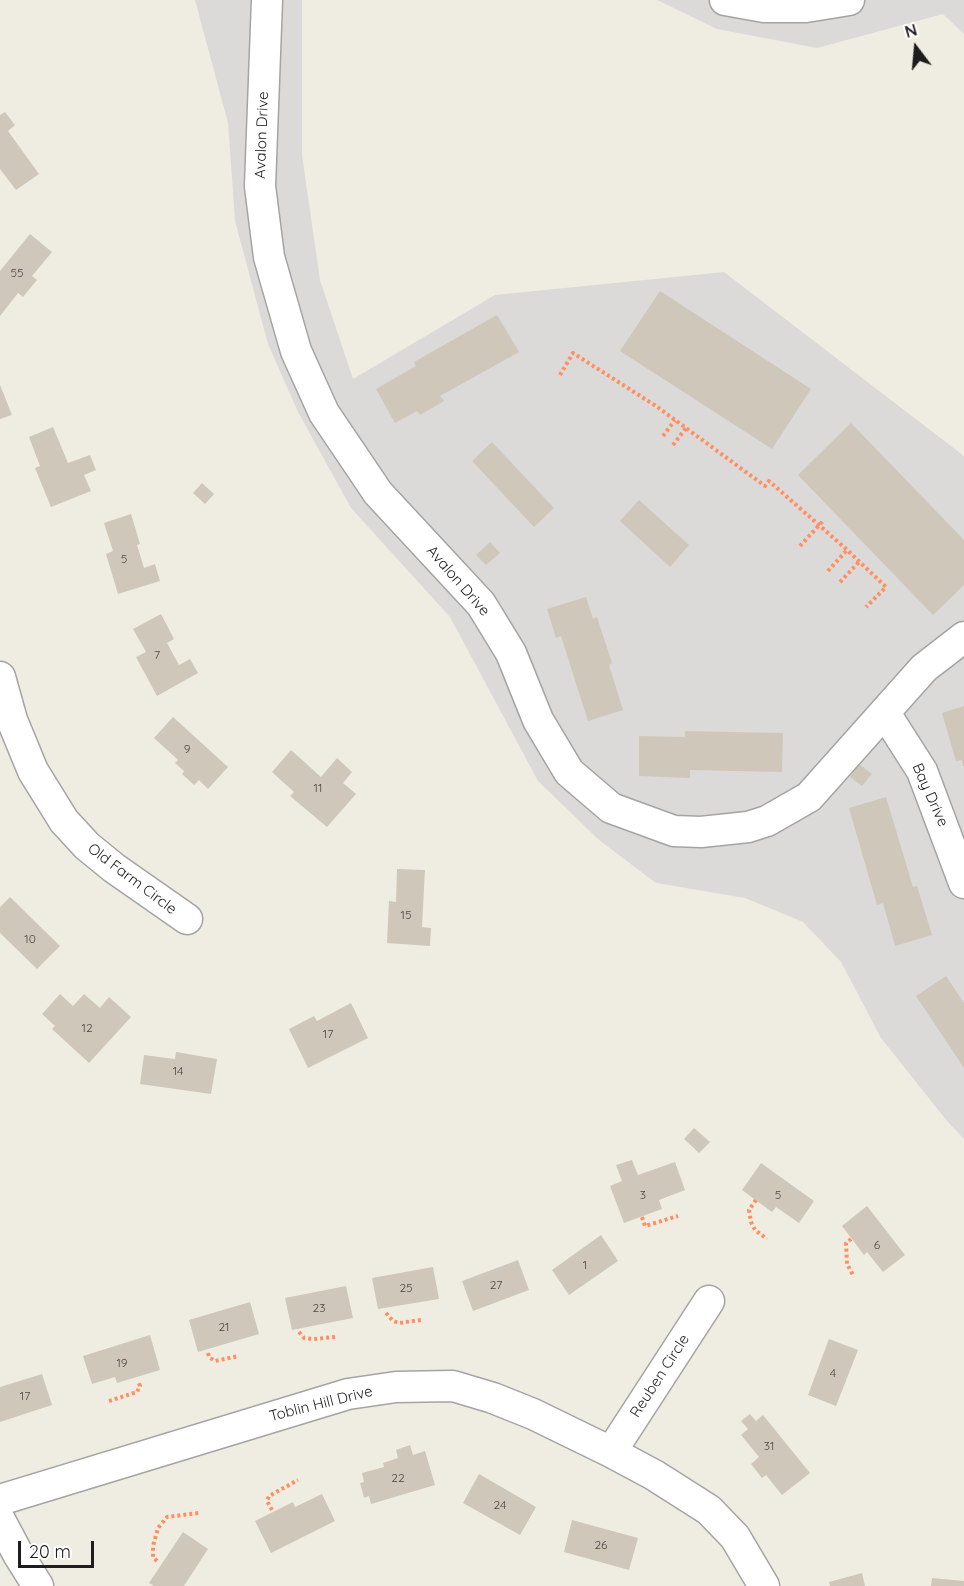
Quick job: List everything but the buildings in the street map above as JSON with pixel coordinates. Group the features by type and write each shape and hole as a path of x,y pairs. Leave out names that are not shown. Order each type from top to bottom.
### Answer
{"street":[{"name":"Avalon Drive","path":"267,0 260,186 269,257 296,351 324,413 378,493 482,604 511,653 538,720 568,772 611,808 674,831 701,832 748,827 767,821 809,797 924,668 964,637"},
{"path":"725,0 764,7 806,7 849,0"},
{"name":"Old Farm Circle","path":"0,677 12,720 33,771 47,797 64,821 87,846 114,868 187,920"},
{"name":"Bay Drive","path":"885,713 922,771 964,883"},
{"name":"Reuben Circle","path":"611,1452 709,1301"},
{"name":"Toblin Hill Drive","path":"0,1500 348,1394 396,1386 453,1386 533,1414 654,1475 709,1510 735,1537 764,1586"},
{"path":"0,1520 38,1586"}],"path":[{"path":"560,375 573,353 675,420 765,486 769,481 886,587 866,607"},
{"path":"663,436 675,420"},
{"path":"673,445 686,428"},
{"path":"800,546 824,520"},
{"path":"828,571 847,550"},
{"path":"840,582 859,562"},
{"path":"756,1200 749,1210 751,1222 756,1230 767,1239"},
{"path":"642,1217 645,1226 678,1216"},
{"path":"851,1239 846,1243 847,1264 854,1277"},
{"path":"386,1313 393,1321 399,1323 421,1320"},
{"path":"299,1332 304,1338 335,1336"},
{"path":"208,1353 209,1357 215,1361 239,1356"},
{"path":"109,1401 137,1392 140,1386 138,1381"},
{"path":"272,1510 267,1501 269,1496 298,1480"},
{"path":"157,1561 153,1557 158,1528 168,1517 199,1514"}],"shaded area":[{"path":"195,0 302,0 302,155 320,280 353,379 495,295 724,272 964,456 964,1139 881,1038 841,962 803,922 745,898 656,883 599,840 538,781 450,617 351,508 298,412 268,344 235,221 228,123"},
{"path":"657,0 964,0 964,34 943,14 817,48 717,29"}]}
